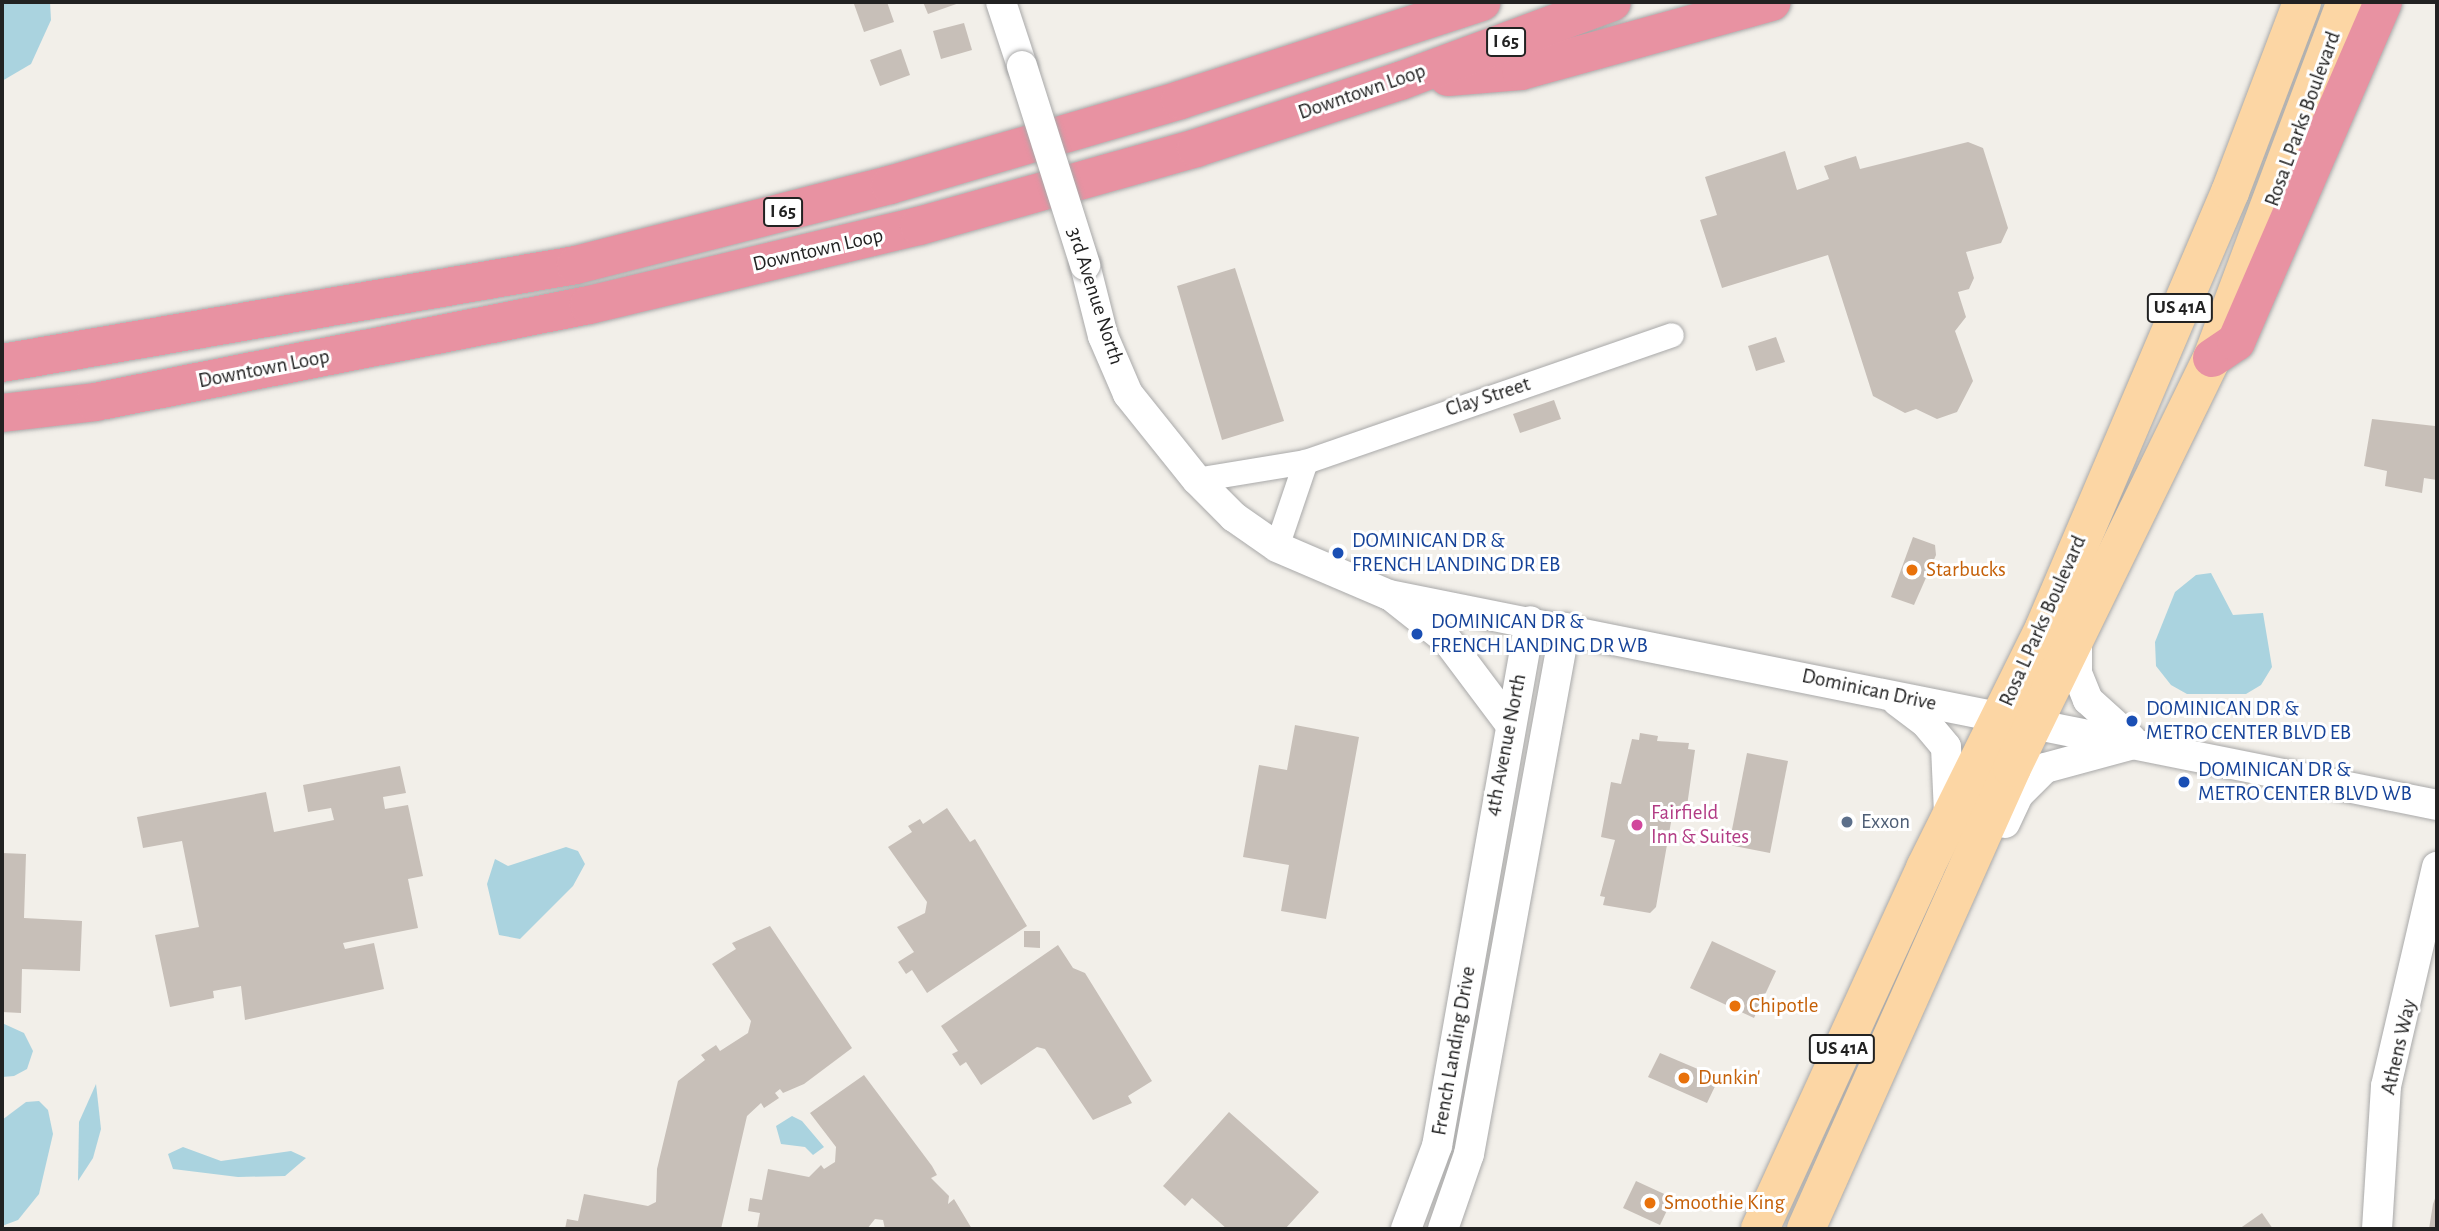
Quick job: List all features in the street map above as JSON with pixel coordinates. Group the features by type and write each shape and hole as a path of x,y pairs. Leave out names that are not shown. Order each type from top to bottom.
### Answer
{"highway":[{"path":"1336,51 1419,2"},
{"name":"Downtown Loop","path":"2,363 576,265 890,185 1336,51 1481,2"},
{"name":"Downtown Loop","path":"2,413 96,402 589,305 919,226 1196,148 1400,80 1612,2"},
{"path":"1400,80 1521,71 1772,2"},
{"path":"2212,358 2236,342 2383,2"}],"main road":[{"name":"Rosa L Parks Boulevard","path":"1806,1229 1945,917 2017,719 2044,628 2231,192 2302,2"},
{"name":"Rosa L Parks Boulevard","path":"1760,1229 1948,821 2017,719 2077,639 2212,358 2346,2"},
{"path":"1790,1229 1828,1130 1821,1095"}],"street":[{"name":"3rd Avenue North","path":"1001,2 1085,265 1103,336 1128,394 1197,480 1234,517 1278,547 1305,561"},
{"name":"Clay Street","path":"1197,480 1306,462 1672,335"},
{"path":"1278,547 1306,462"},
{"name":"Dominican Drive","path":"1305,561 1389,595 1565,628 1894,698 2017,719 2437,805"},
{"path":"1389,595 1447,640 1510,723"},
{"name":"4th Avenue North","path":"1485,856 1530,621"},
{"name":"4th Avenue North","path":"1485,1071 1565,628"},
{"path":"2077,639 2077,673 2088,700 2137,743"},
{"path":"1894,698 1926,723 1945,747 1948,821"},
{"path":"1945,917 1970,899 2018,795 2045,768 2137,743"},
{"path":"1485,856 1522,861"},
{"name":"French Landing Drive","path":"1406,1229 1437,1146 1485,856"},
{"name":"Athens Way","path":"2376,1229 2386,1086 2437,866"},
{"name":"French Landing Drive","path":"1443,1229 1468,1154 1485,1071"}],"water":[{"path":"2,2 50,2 51,20 31,64 2,81"},
{"path":"2211,573 2233,615 2263,613 2272,667 2261,685 2246,694 2187,694 2171,685 2156,666 2155,642 2175,592 2196,575"},
{"path":"566,847 578,851 585,864 573,886 520,939 499,935 487,884 495,859 508,866"},
{"path":"2,1023 24,1033 33,1051 27,1069 14,1076 2,1077"},
{"path":"96,1084 101,1129 93,1158 78,1181 79,1122"},
{"path":"39,1101 48,1110 53,1134 39,1194 18,1220 2,1226 2,1120 26,1102"},
{"path":"792,1116 802,1121 824,1147 813,1155 805,1147 781,1144 776,1126"},
{"path":"183,1147 221,1161 291,1151 306,1158 285,1176 238,1177 173,1169 168,1154"}],"building":[{"path":"887,2 894,22 864,32 854,4"},
{"path":"923,2 962,2 928,14"},
{"path":"964,23 972,50 941,59 933,31"},
{"path":"901,49 910,75 880,86 870,60"},
{"path":"1968,142 1983,148 2008,228 2001,243 1966,252 1974,278 1969,289 1958,292 1966,317 1955,331 1973,381 1957,412 1937,419 1916,409 1905,413 1873,396 1828,255 1722,288 1700,220 1717,215 1705,177 1785,151 1797,190 1829,179 1824,166 1856,156 1860,169"},
{"path":"1235,268 1284,421 1222,440 1177,286"},
{"path":"1776,337 1785,362 1756,371 1748,346"},
{"path":"1554,400 1561,419 1520,433 1513,414"},
{"path":"2372,419 2435,426 2437,480 2424,478 2422,493 2385,486 2387,471 2364,466"},
{"name":"Starbucks","path":"1913,537 1935,545 1936,555 1914,605 1891,597"},
{"path":"1295,725 1359,737 1326,919 1281,911 1289,865 1243,857 1259,765 1287,770"},
{"name":"Fairfield Inn & Suites","path":"1640,733 1658,736 1657,741 1689,743 1688,749 1695,750 1686,813 1673,811 1656,907 1650,913 1603,905 1605,897 1600,896 1615,840 1601,837 1611,782 1621,784 1632,739 1639,740"},
{"path":"1747,753 1788,761 1770,853 1729,845"},
{"path":"400,766 406,793 383,797 385,809 408,805 423,876 408,879 418,928 343,943 345,949 374,943 384,989 245,1020 241,986 213,991 214,998 170,1007 155,935 199,927 182,841 143,848 137,817 266,792 274,832 334,820 331,808 308,812 303,785"},
{"path":"947,808 970,842 975,839 1027,926 927,993 912,970 906,974 898,962 914,952 897,927 925,913 927,902 888,847 912,832 908,826 920,819 923,824"},
{"path":"2,853 26,854 24,918 82,921 80,971 22,969 21,1013 2,1012"},
{"path":"770,926 852,1048 804,1084 783,1093 780,1089 775,1093 779,1098 764,1108 761,1103 747,1116 721,1229 565,1229 567,1219 578,1221 584,1194 648,1206 656,1202 657,1169 678,1081 705,1060 701,1055 716,1045 720,1051 748,1033 751,1021 712,964 736,949 732,943"},
{"path":"1024,931 1040,931 1040,948 1024,947"},
{"path":"1712,941 1776,971 1754,1018 1690,988"},
{"path":"1058,945 1073,968 1085,973 1152,1081 1128,1096 1132,1103 1093,1120 1045,1049 1037,1047 981,1085 966,1062 960,1066 952,1054 958,1051 941,1026"},
{"name":"Dunkin'","path":"1660,1053 1719,1078 1707,1103 1648,1077"},
{"path":"864,1075 932,1166 937,1175 931,1178 949,1196 948,1204 954,1199 972,1229 885,1229 883,1220 875,1219 867,1229 757,1229 760,1213 748,1211 750,1198 762,1200 768,1169 809,1177 821,1165 824,1169 835,1162 836,1147 810,1113"},
{"path":"1229,1112 1319,1192 1285,1229 1227,1229 1192,1198 1185,1206 1163,1186"},
{"path":"1636,1181 1673,1198 1660,1225 1623,1208"},
{"path":"2437,1193 2437,1229 2429,1229 2433,1204"},
{"path":"2262,1213 2273,1229 2239,1229"}],"place":[{"name":"DOMINICAN DR & FRENCH LANDING DR EB","path":"1338,553"},
{"name":"Starbucks","path":"1912,570"},
{"name":"DOMINICAN DR & FRENCH LANDING DR WB","path":"1417,634"},
{"name":"DOMINICAN DR & METRO CENTER BLVD EB","path":"2132,721"},
{"name":"DOMINICAN DR & METRO CENTER BLVD WB","path":"2184,782"},
{"name":"Exxon","path":"1847,822"},
{"name":"Fairfield Inn & Suites","path":"1637,825"},
{"name":"Chipotle","path":"1735,1006"},
{"name":"Dunkin'","path":"1684,1078"},
{"name":"Smoothie King","path":"1650,1203"}]}
